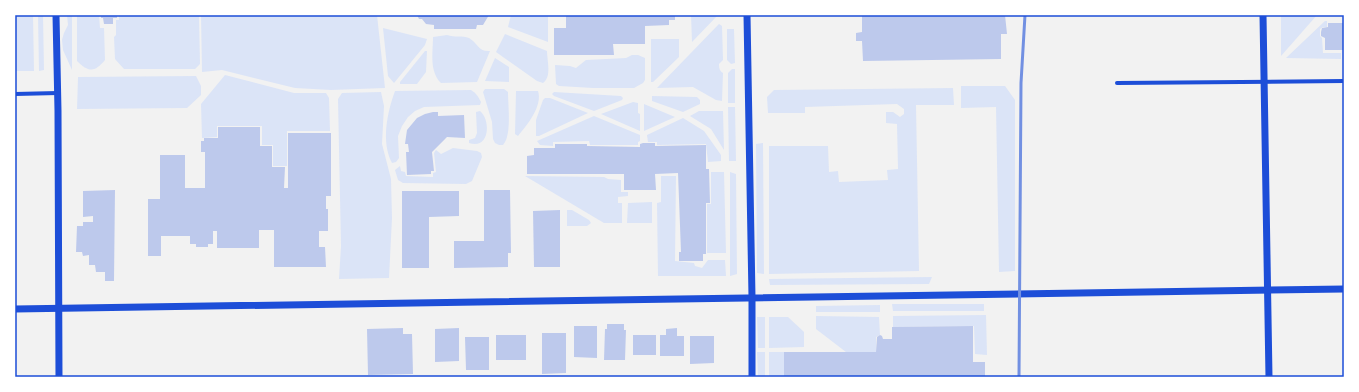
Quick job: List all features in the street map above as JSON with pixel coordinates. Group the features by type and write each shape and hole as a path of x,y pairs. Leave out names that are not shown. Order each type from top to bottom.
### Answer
{"street":[{"path":"56,15 58,93 59,377"},
{"path":"747,15 752,377"},
{"path":"1263,15 1268,377"},
{"path":"1117,83 1344,81"},
{"path":"15,94 58,93"},
{"path":"15,309 1344,289"}],"shaded area":[{"path":"15,15 33,15 34,71 15,71"},
{"path":"38,15 43,15 44,70 39,71"},
{"path":"67,15 72,15 72,70 63,50 62,40 68,25"},
{"path":"77,15 99,15 100,28 104,28 105,60 98,67 92,70 85,68 77,61"},
{"path":"119,15 199,15 200,64 195,69 124,69 115,59 114,37 116,35 116,20 119,20"},
{"path":"201,15 377,15 385,88 331,90 295,88 222,70 202,72"},
{"path":"511,15 548,15 548,42 508,27"},
{"path":"691,15 718,15 692,42"},
{"path":"1281,15 1317,15 1281,56"},
{"path":"1325,21 1327,21 1327,27 1320,29 1323,53 1341,53 1341,59 1286,58"},
{"path":"719,24 722,26 723,60 719,64 720,70 723,73 722,101 716,100 693,87 657,88"},
{"path":"383,28 427,39 425,45 394,83 388,76"},
{"path":"727,29 734,29 735,63 731,64 727,60"},
{"path":"505,34 547,51 548,73 546,80 543,83 537,81 496,52"},
{"path":"447,35 469,38 480,49 490,51 477,82 441,83 437,78 432,61 433,37"},
{"path":"651,39 679,39 679,57 653,82 651,82"},
{"path":"425,51 427,51 426,72 417,84 400,84 400,82"},
{"path":"632,55 638,55 645,58 645,80 643,83 634,88 593,88 559,86 556,84 555,65 576,68 586,60 626,58"},
{"path":"495,58 509,67 509,82 485,81"},
{"path":"732,69 735,69 735,103 728,103 728,73"},
{"path":"225,75 294,93 326,93 329,98 330,131 287,131 287,166 273,166 273,145 262,145 262,126 217,126 217,137 202,138 201,104"},
{"path":"196,76 201,86 201,95 187,108 77,109 78,77"},
{"path":"961,86 1005,86 1015,100 1015,271 999,272 996,107 961,108"},
{"path":"953,88 954,105 916,105 919,271 769,274 769,146 828,146 829,172 838,171 839,182 888,180 887,170 898,169 897,124 886,123 886,112 893,112 900,117 904,114 904,109 897,104 805,107 805,113 768,113 767,97 774,90"},
{"path":"485,89 504,89 508,92 509,128 503,145 495,143 493,139 492,122 483,92"},
{"path":"471,90 479,98 481,102 480,105 424,107 415,111 408,117 398,136 399,158 396,162 392,163 387,146 386,127 395,91"},
{"path":"516,91 538,91 539,97 533,115 518,136 515,134"},
{"path":"381,92 384,106 382,144 391,179 392,218 389,278 339,279 341,246 338,99 342,93"},
{"path":"554,92 621,96 623,98 622,100 594,111 554,96 552,94"},
{"path":"652,96 697,97 700,100 700,104 683,112 652,101"},
{"path":"545,98 550,98 588,113 539,136 536,136 536,120"},
{"path":"633,102 638,103 638,113 640,114 640,131 601,114"},
{"path":"644,104 675,117 644,131"},
{"path":"728,107 735,107 736,161 729,161"},
{"path":"480,111 484,115 486,121 487,127 485,138 476,144 469,143 469,140 475,138 477,133 476,112"},
{"path":"699,111 723,111 724,150 711,129 690,116"},
{"path":"594,116 640,135 638,145 590,145 589,141 553,142 553,146 540,145 537,141"},
{"path":"683,118 704,131 721,155 721,161 708,162 706,144 657,145 657,142 648,142 647,135"},
{"path":"763,143 764,274 757,273 756,144"},
{"path":"453,148 477,151 481,153 482,157 472,181 466,184 403,183 398,180 395,170 400,166 401,171 405,172 406,176 433,177 433,173 436,172 434,153 436,150 441,154"},
{"path":"711,172 724,172 726,253 707,253 707,204 711,204"},
{"path":"730,172 736,174 737,274 730,276"},
{"path":"525,176 604,177 608,179 621,180 621,192 628,192 628,196 618,197 618,203 622,203 622,223 604,223"},
{"path":"661,176 676,176 675,261 694,263 695,266 702,268 708,260 725,260 726,276 658,276 657,203 661,202"},
{"path":"652,202 652,223 627,223 628,203"},
{"path":"567,210 572,210 589,220 591,223 587,226 567,226"},
{"path":"932,277 929,284 770,285 769,279"},
{"path":"892,304 984,304 984,311 893,311"},
{"path":"880,305 880,312 816,312 816,306"},
{"path":"986,315 987,355 975,354 974,326 893,327 893,316"},
{"path":"816,316 879,317 880,335 876,337 876,352 846,352 816,329"},
{"path":"757,317 765,317 765,348 758,348"},
{"path":"769,317 788,317 804,332 804,347 769,348"},
{"path":"757,352 765,352 765,377 758,377"},
{"path":"769,352 784,352 784,377 769,377"}],"building":[{"path":"101,15 117,15 117,18 113,18 113,24 104,24"},
{"path":"417,15 489,15 483,25 477,25 476,29 434,29 434,25 426,24 422,19 419,19"},
{"path":"566,15 675,15 675,20 669,20 669,25 645,26 645,44 613,44 614,55 554,55 554,28 566,28"},
{"path":"862,15 1005,15 1007,34 1001,34 1001,59 863,61 862,41 856,41 856,33 862,32"},
{"path":"1328,23 1344,23 1344,50 1325,50 1325,38 1321,36 1321,32 1322,28 1328,27"},
{"path":"433,112 438,112 438,116 464,115 465,138 447,137 432,152 434,171 431,171 431,174 407,175 406,152 409,152 408,144 405,144 407,130 417,118"},
{"path":"218,127 260,127 260,146 272,146 272,167 285,167 284,188 288,188 288,133 331,133 331,196 326,196 326,209 328,209 328,231 319,231 319,247 325,247 326,267 274,267 274,230 259,230 259,248 217,248 217,231 213,231 213,244 208,244 208,247 196,247 196,244 190,244 190,236 161,236 161,256 148,256 148,199 160,199 160,155 185,155 185,188 205,188 205,152 201,152 201,141 204,141 204,138 218,138"},
{"path":"655,143 655,146 706,145 706,169 709,169 710,203 706,203 706,254 703,254 703,261 679,261 679,252 681,252 678,173 655,174 656,190 624,190 624,174 527,174 527,156 534,155 534,148 555,148 555,144 640,147 640,144"},
{"path":"115,190 114,281 105,281 105,272 96,272 95,265 89,265 89,255 83,256 82,252 76,252 77,226 83,226 83,222 93,222 93,216 83,217 83,191"},
{"path":"484,190 510,190 511,253 508,253 508,267 454,268 454,241 484,241"},
{"path":"402,191 459,191 459,216 429,217 429,268 402,268"},
{"path":"560,210 560,267 534,267 533,211"},
{"path":"607,324 624,324 624,330 626,330 625,360 604,360 605,329 607,329"},
{"path":"574,326 597,326 597,358 574,357"},
{"path":"973,326 973,362 985,362 985,377 784,377 784,352 876,352 877,337 880,335 883,339 892,339 892,327"},
{"path":"403,328 403,334 412,334 413,374 368,375 367,329"},
{"path":"459,328 459,361 435,362 435,329"},
{"path":"677,328 677,336 684,336 684,356 660,356 660,335 666,335 666,329"},
{"path":"542,333 566,333 566,373 542,374"},
{"path":"496,335 526,335 526,360 496,360"},
{"path":"633,335 656,335 656,355 633,355"},
{"path":"690,336 714,336 714,363 690,364"},
{"path":"465,337 489,337 489,370 466,370"}],"railway":[{"path":"1019,377 1021,83 1025,15"}]}
